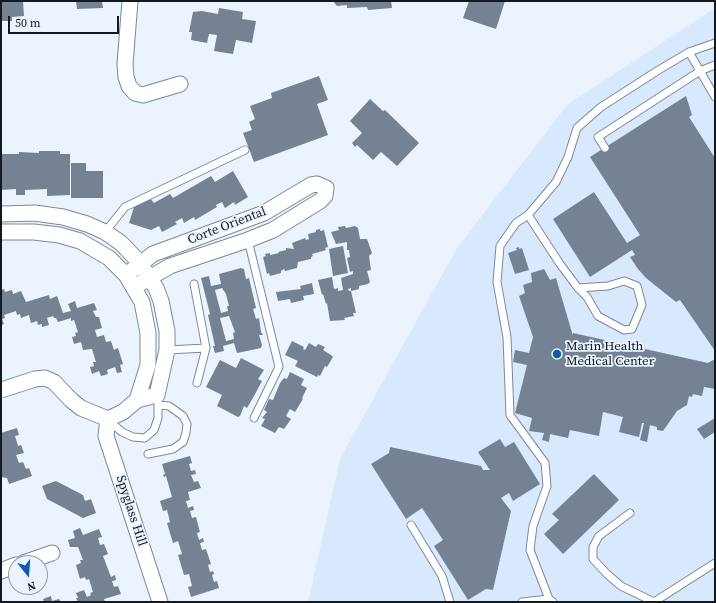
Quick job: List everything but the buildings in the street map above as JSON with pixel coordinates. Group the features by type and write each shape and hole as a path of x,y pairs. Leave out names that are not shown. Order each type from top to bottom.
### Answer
{"street":[{"path":"130,1 125,64 126,77 129,86 135,93 144,95 180,84"},
{"name":"Corte Oriental","path":"317,184 326,188 325,196 320,201 273,230 170,266 150,276 130,281 140,263 166,248 242,223 264,213 311,185 317,184"},
{"path":"1,214 35,213 63,217 87,224 105,232 121,243 150,276 158,294 164,316 167,350 158,400 137,400"},
{"path":"1,232 34,232 59,235 80,241 95,248 109,258 130,281 142,302 148,333 148,365 137,400 123,412 108,419 81,408 54,382 45,378 35,379 1,390"},
{"name":"Spyglass Hill","path":"108,419 106,436 160,602"},
{"path":"46,555 52,553"}],"lane":[{"path":"522,602 551,601 530,550 533,526 547,486 545,463 510,416 506,337 497,282 500,246 516,224 528,215 556,182 568,156 577,128 601,107 657,70 689,52 715,43"},
{"path":"689,52 715,97"},
{"path":"605,148 598,137 700,71 715,65"},
{"path":"105,232 125,207 245,150"},
{"path":"528,215 560,264 578,288 587,297 598,316 624,330 632,329 642,305 637,286 624,281 608,286 578,288"},
{"path":"248,240 279,367 254,418"},
{"path":"194,284 206,348 197,383"},
{"path":"167,350 206,348"},
{"path":"108,419 122,432 133,437 145,438 154,430 158,418 158,400 183,416 187,424 183,442 174,449 148,454"},
{"path":"630,513 599,536 594,547 594,559 607,574 621,586 654,602 715,563"},
{"path":"411,525 442,576 450,602"}],"shaded area":[{"name":"Marin Health Medical Center","path":"715,8 715,602 308,602 340,459 457,248 567,105"}],"place":[{"name":"Marin Health Medical Center","path":"557,354"}]}
